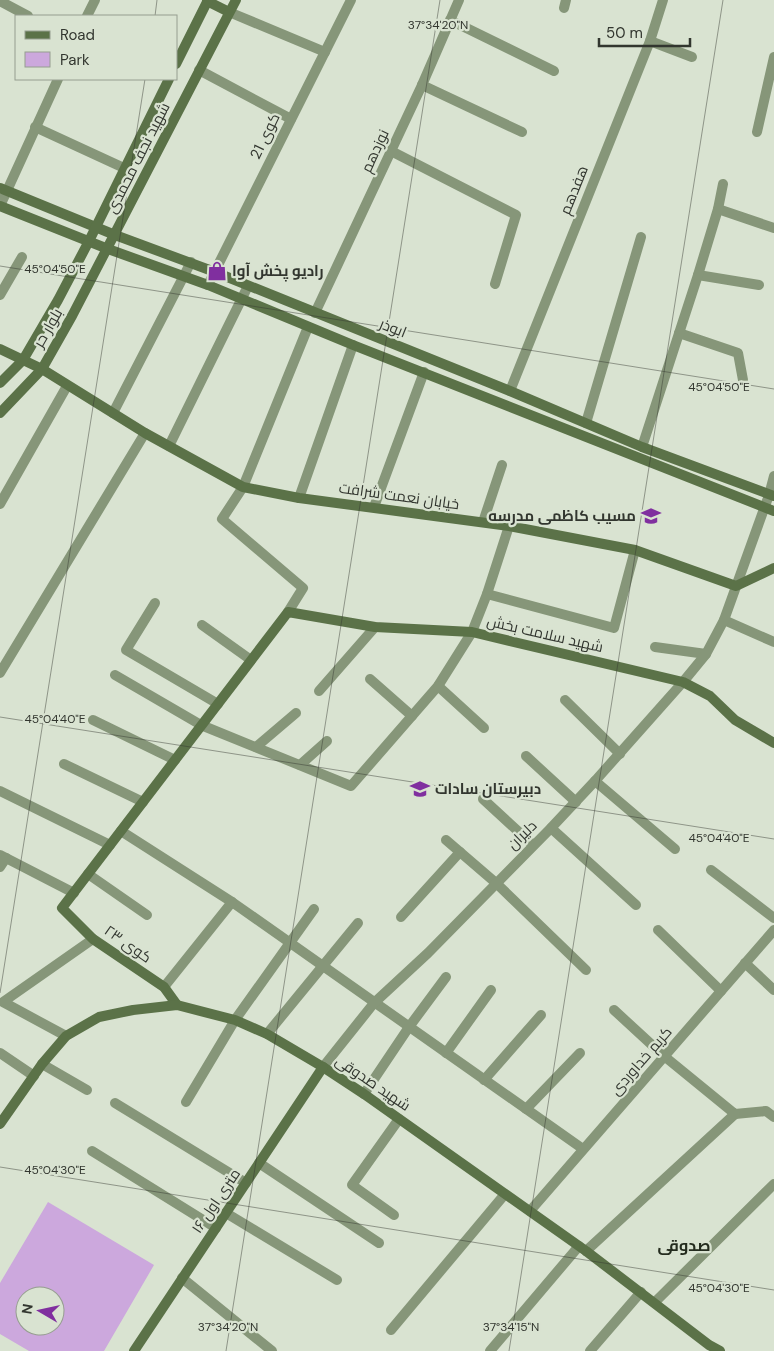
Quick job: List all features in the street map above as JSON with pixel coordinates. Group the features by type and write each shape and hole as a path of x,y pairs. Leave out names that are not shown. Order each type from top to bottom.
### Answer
{"main road":[{"path":"178,60 207,0 229,12"},
{"name":"شهید نجف محمدی","path":"108,249 236,0"},
{"name":"شهید نجف محمدی","path":"89,241 168,80"},
{"name":"ابوذر","path":"3,189 116,235 215,272 642,446 772,495"},
{"path":"0,206 89,241"},
{"name":"ابوذر","path":"89,241 208,285 352,345 769,509"},
{"name":"بلوار حر","path":"0,383 23,360 58,300 89,241"},
{"name":"بلوار حر","path":"0,413 42,369 108,249"},
{"name":"خیابان نعمت شرافت","path":"0,349 42,369 145,433 243,488 298,498 509,526 635,550 736,586"},
{"path":"736,586 774,568"},
{"path":"74,893 288,612"},
{"name":"شهید سلامت بخش","path":"288,612 375,627 472,632 684,682 710,696 735,720 774,743"},
{"name":"کوی ۲۳","path":"74,893 62,908 93,939 164,987 177,1005"},
{"name":"شهید صدوقی","path":"0,1124 4,1111 66,1036 100,1017 133,1010 177,1005 235,1020 267,1034 364,1094 655,1302 706,1348 720,1351"},
{"name":"۱۶ متری اول","path":"134,1351 323,1067"}],"street":[{"path":"88,15 95,0"},
{"name":"کوی 21","path":"208,285 351,0"},
{"name":"نوزدهم","path":"315,313 422,85 459,0"},
{"name":"هفدهم","path":"510,391 650,41 663,0"},
{"path":"0,1 26,15"},
{"path":"229,12 325,52"},
{"path":"450,20 554,71"},
{"path":"650,41 692,58"},
{"path":"757,132 774,56"},
{"path":"199,70 290,119"},
{"path":"0,206 3,189 58,80"},
{"path":"422,85 522,132"},
{"path":"35,127 124,168"},
{"path":"391,151 516,215 495,284"},
{"path":"642,446 698,275 718,209 723,184"},
{"path":"718,209 774,228"},
{"path":"586,423 641,237"},
{"path":"0,295 22,257"},
{"path":"113,413 190,262"},
{"path":"698,275 759,285"},
{"path":"168,446 248,286"},
{"path":"288,612 303,588 222,519 243,488 308,327"},
{"path":"679,333 738,352 743,380"},
{"path":"298,498 352,345"},
{"path":"374,507 424,372"},
{"path":"0,504 67,386"},
{"path":"0,673 145,433"},
{"path":"483,522 502,465"},
{"name":"دلیران","path":"323,1067 374,1003 428,953 596,781 684,682 706,654 724,620 736,586 769,509 774,476"},
{"path":"115,675 201,725 351,786 438,686 472,632 487,594 509,526"},
{"path":"487,594 614,628 635,550"},
{"path":"155,603 126,650 218,704"},
{"path":"724,620 774,642"},
{"path":"202,625 251,660"},
{"path":"319,691 375,627"},
{"path":"655,647 706,654"},
{"path":"370,679 412,716"},
{"path":"438,686 484,728"},
{"path":"565,700 620,754"},
{"path":"256,747 296,713"},
{"path":"93,720 175,760"},
{"path":"300,765 326,741"},
{"path":"526,756 576,802"},
{"path":"64,764 143,802"},
{"path":"596,781 675,849"},
{"path":"0,791 110,845"},
{"path":"484,799 533,845"},
{"path":"551,828 636,905"},
{"path":"121,830 232,902 583,1150"},
{"path":"446,840 496,883 586,970"},
{"path":"401,917 460,852"},
{"path":"2,860 74,893"},
{"path":"710,870 774,918"},
{"path":"88,874 147,915"},
{"path":"164,987 232,902"},
{"path":"186,1102 235,1020 314,909"},
{"path":"267,1034 358,923"},
{"path":"658,930 721,991"},
{"name":"کریم خداوردی","path":"530,1211 774,930"},
{"path":"66,1036 2,1002 93,939"},
{"path":"745,963 774,990"},
{"path":"364,1094 409,1027 446,977"},
{"path":"446,1053 491,990"},
{"path":"614,1010 664,1056 735,1114"},
{"path":"484,1080 541,1015"},
{"path":"0,1053 34,1076"},
{"path":"526,1109 580,1053"},
{"path":"42,1064 87,1090"},
{"path":"115,1103 246,1183"},
{"path":"490,1351 582,1249 735,1114 766,1111 774,1117"},
{"path":"394,1215 352,1185 399,1118"},
{"path":"92,1151 216,1228"},
{"path":"259,1163 379,1243"},
{"path":"655,1302 774,1184"},
{"path":"391,1330 505,1194"},
{"path":"226,1213 337,1280"},
{"path":"182,1278 272,1351"},
{"path":"590,1351 641,1292"}],"green space":[{"path":"48,1202 154,1265 104,1351 29,1351 0,1334 0,1283"}],"place":[{"name":"رادیو پخش آوا","path":"217,271"},
{"name":"مسیب کاظمی مدرسه","path":"651,516"},
{"name":"دبیرستان سادات","path":"420,789"}],"district":[{"name":"صدوقی","path":"684,1245"}]}
